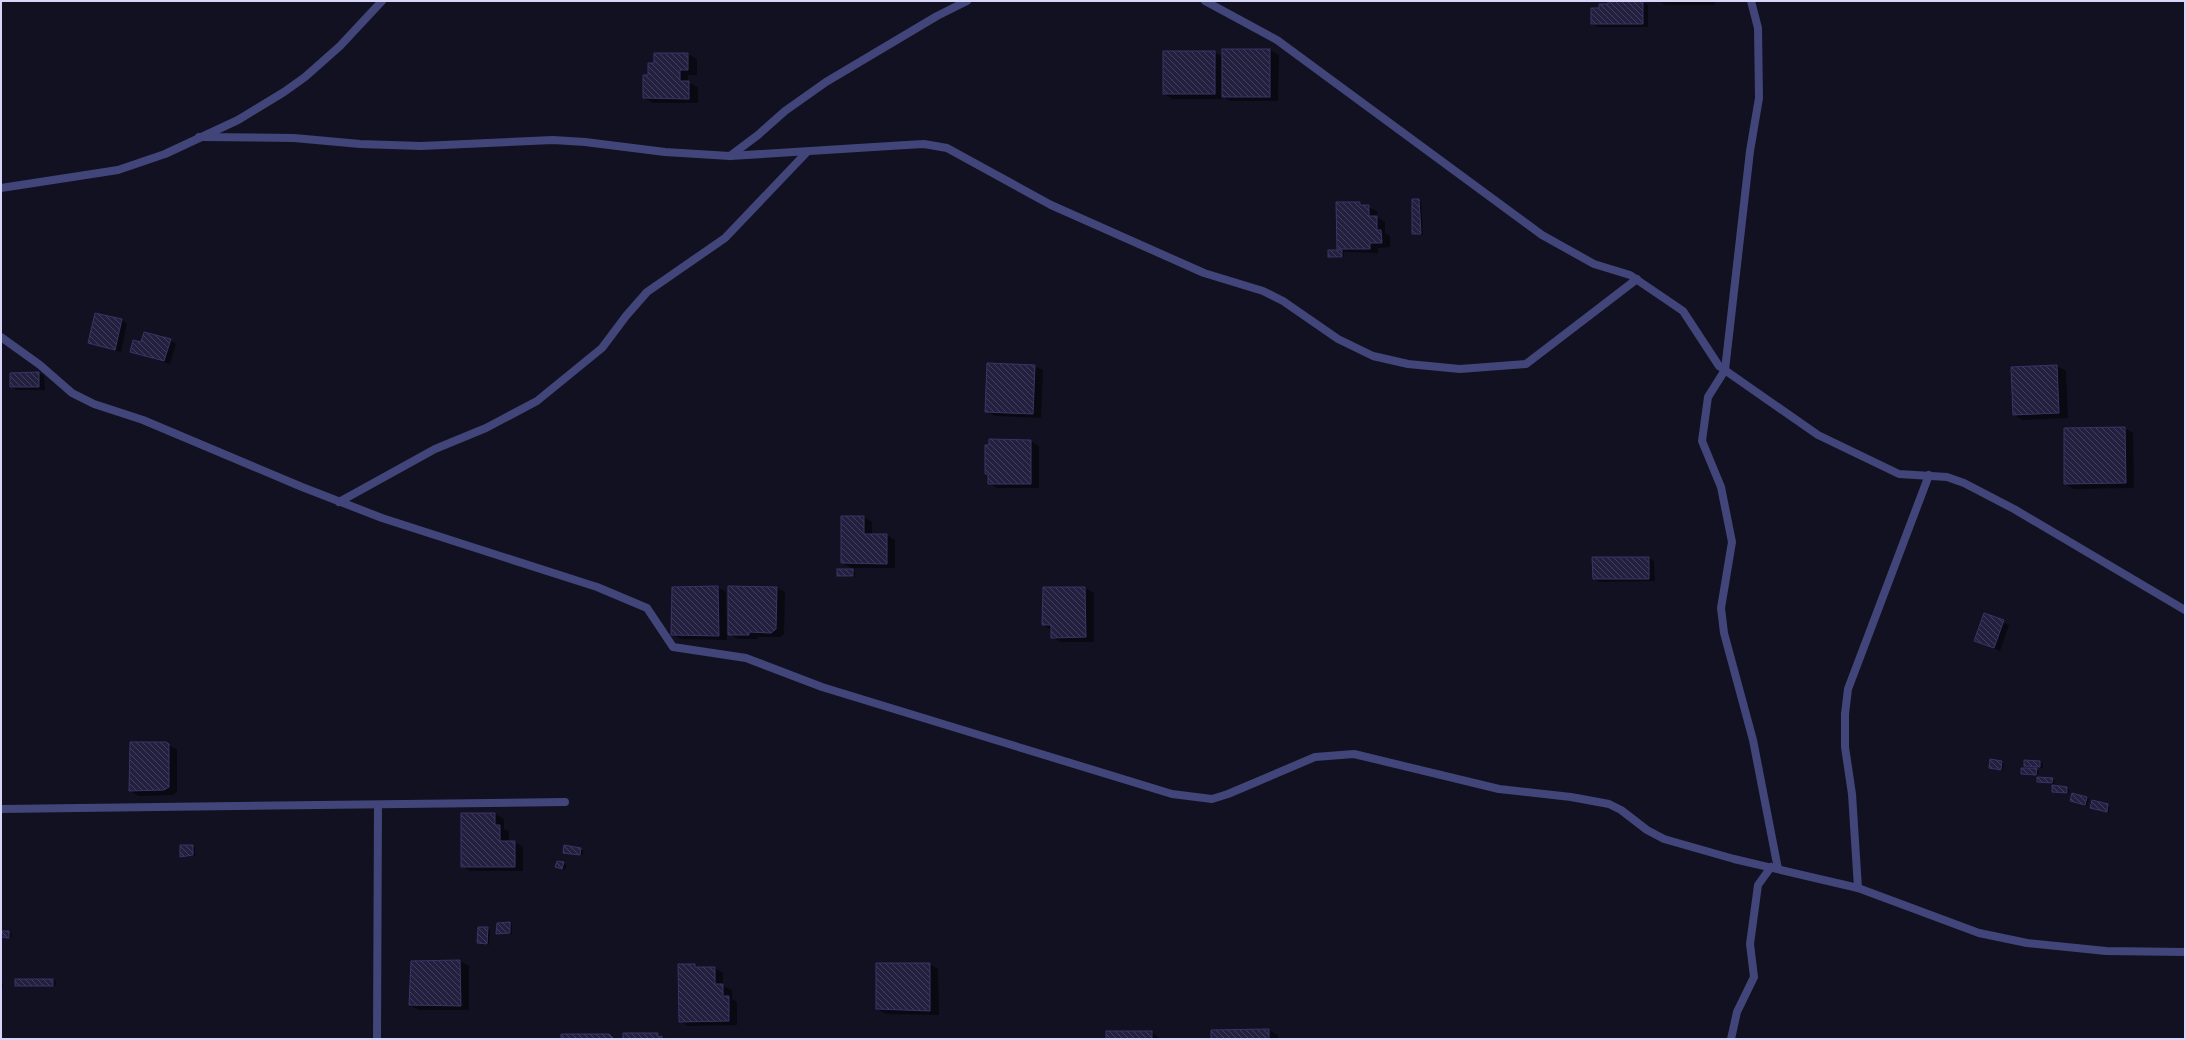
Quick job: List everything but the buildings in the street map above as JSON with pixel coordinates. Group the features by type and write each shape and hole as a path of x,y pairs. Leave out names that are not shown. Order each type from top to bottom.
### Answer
{"street":[{"path":"1,188 118,170 158,156 238,120 284,92 340,46 382,1"},
{"path":"730,156 758,135 785,111 826,82 937,16 968,1"},
{"path":"1205,1 1277,40 1542,235 1594,264 1638,279 1683,311 1719,366 1818,435 1899,474 1948,477 1964,483 2008,505 2185,610"},
{"path":"1751,1 1758,28 1759,98 1750,151 1725,370 1708,397 1702,442 1721,487 1732,542 1721,608 1724,633 1753,740 1774,868"},
{"path":"199,137 294,138 392,145 553,140 585,142 665,152 730,156 924,144 946,148 1051,205 1155,253 1204,273 1263,291 1283,301 1338,339 1373,356 1408,364 1460,369 1526,364 1638,279"},
{"path":"339,502 435,449 486,428 537,401 602,348 626,316 647,292 725,238 807,152"},
{"path":"1,337 40,364 72,393 94,404 143,420 339,502 382,518 597,587 648,608 674,647 746,658 822,687 1172,794 1212,799 1228,794 1315,757 1354,754 1499,789 1571,797 1608,804 1621,810 1647,830 1664,839 1858,888 1979,933 2027,944 2106,951 2185,952"},
{"path":"1858,888 1852,794 1845,747 1845,714 1848,689 1929,475"},
{"path":"1,809 565,802"},
{"path":"377,1039 378,804"},
{"path":"1731,1039 1737,1012 1754,977 1750,944 1758,885 1774,868"}]}
